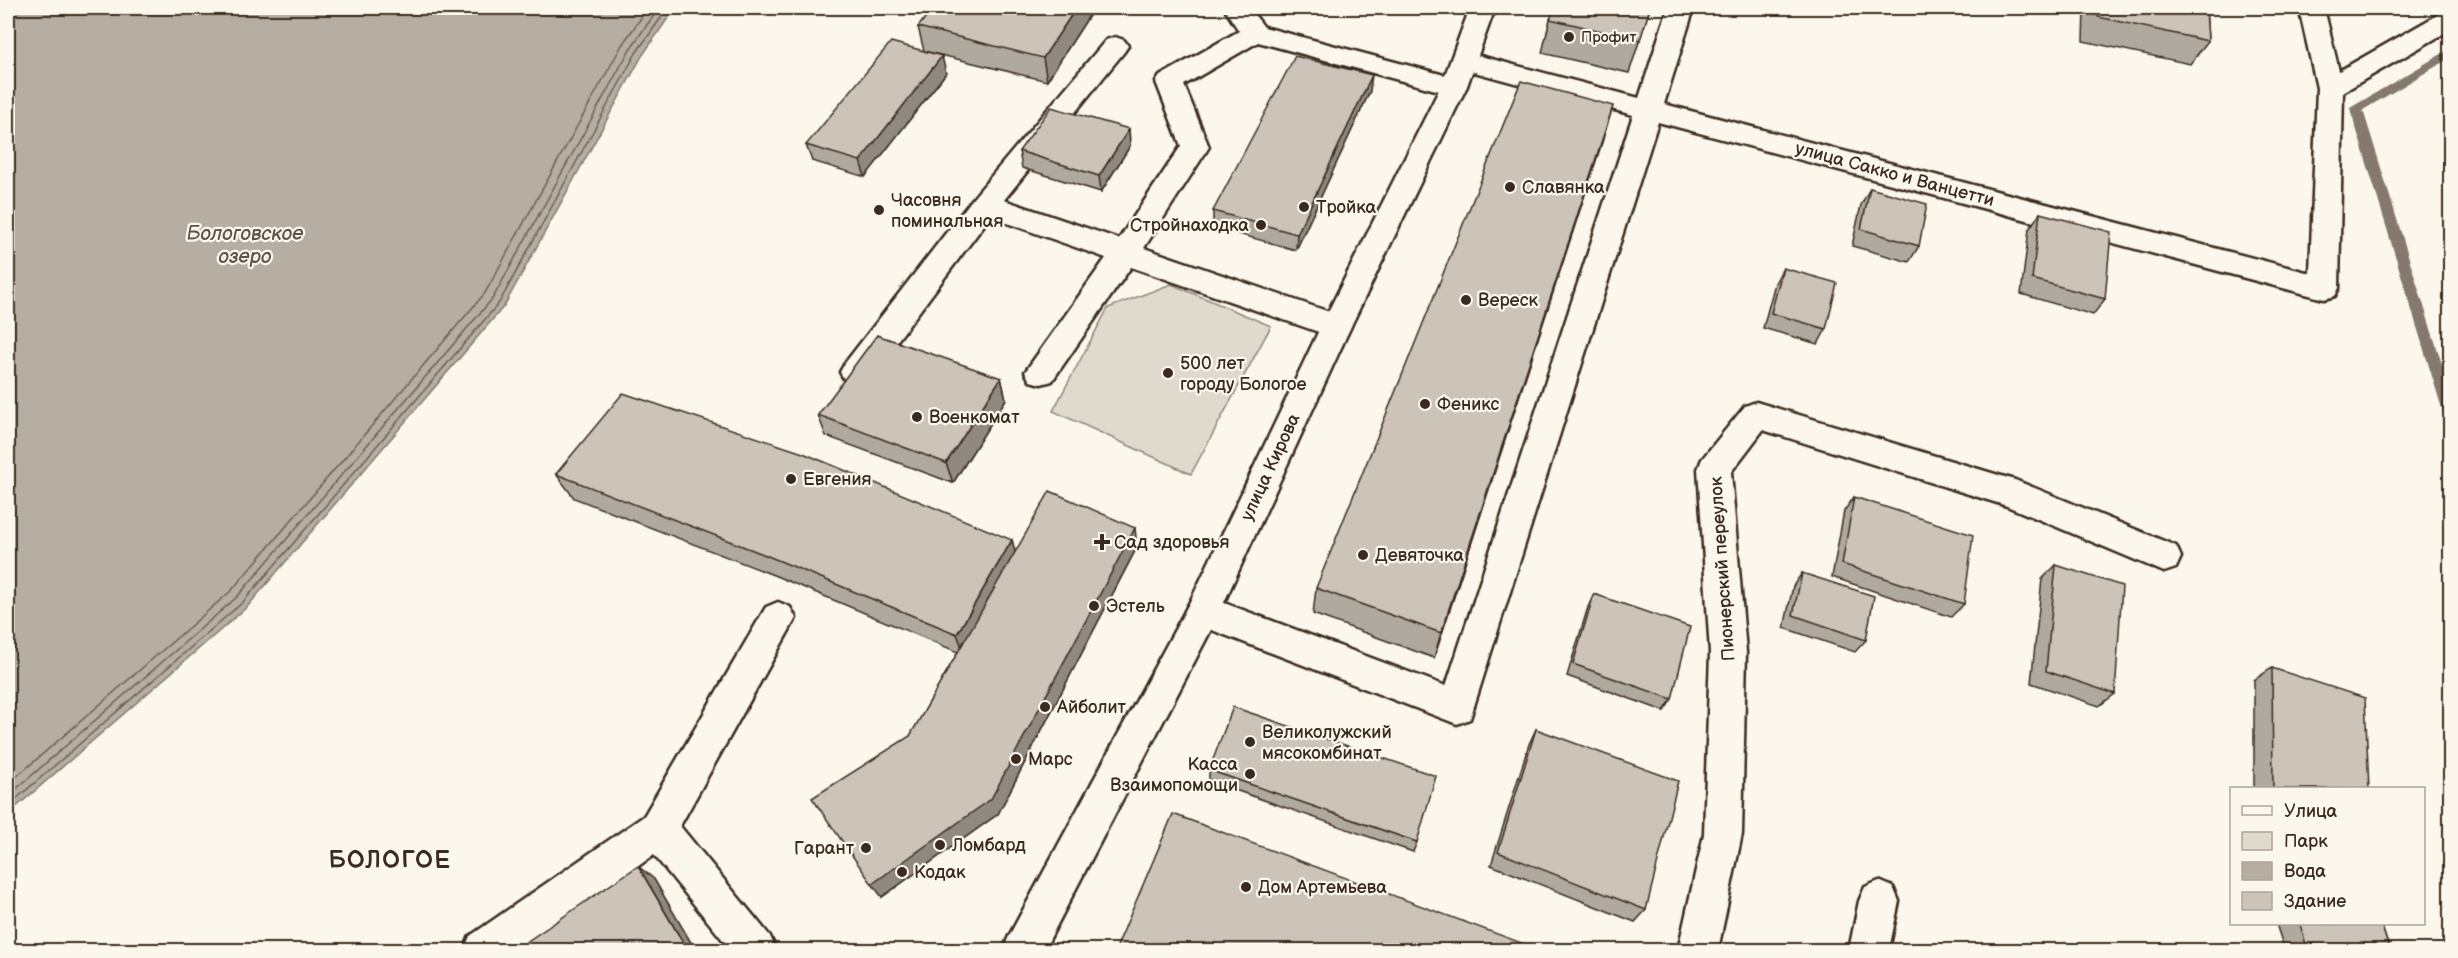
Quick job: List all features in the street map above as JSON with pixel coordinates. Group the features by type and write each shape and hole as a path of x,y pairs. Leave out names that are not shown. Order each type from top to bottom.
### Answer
{"street":[{"path":"1041,372 1125,253 1194,147 1169,82 1255,33 1236,8"},
{"name":"улица Кирова","path":"1023,951 1203,611 1336,326 1459,74 1482,8"},
{"path":"1203,611 1457,707 1681,8"},
{"path":"2312,8 2330,88 2451,19"},
{"name":"улица Сакко и Ванцетти","path":"1255,33 1650,109 2324,288 2330,88"},
{"path":"839,395 984,204 1115,46"},
{"path":"984,204 1336,326"},
{"name":"Пионерский переулок","path":"1698,951 1723,834 1728,652 1714,469 1756,415 2015,494 2164,557"},
{"path":"484,951 658,829 778,618"},
{"path":"658,829 756,951"},
{"path":"1869,951 1879,902"}],"green space":[{"path":"1171,284 1271,326 1191,474 1053,411 1108,308"}],"water":[{"name":"Бологовское озеро","path":"8,8 675,8 642,56 504,306 247,607 8,814"}],"building":[{"path":"933,8 1076,8 1043,58 918,27"},
{"path":"1555,8 1650,8 1640,40 1550,19"},
{"path":"2098,8 2206,8 2208,41 2098,17"},
{"path":"891,42 942,56 860,161 806,145"},
{"path":"1295,56 1372,75 1297,234 1213,211"},
{"path":"1521,81 1613,106 1441,633 1316,588"},
{"path":"1051,107 1129,129 1099,176 1019,151"},
{"path":"1870,188 1927,204 1919,246 1861,229"},
{"path":"2040,213 2111,232 2105,299 2032,279"},
{"path":"1783,268 1837,283 1826,329 1771,313"},
{"name":"Военкомат","path":"877,335 1001,378 946,463 818,415"},
{"path":"623,393 803,453 1012,540 957,634 763,554 556,474"},
{"path":"1050,491 1135,528 991,799 872,884 812,798 910,736"},
{"path":"1854,497 1973,535 1964,604 1842,564"},
{"path":"2056,565 2122,586 2115,694 2046,671"},
{"path":"1802,573 1874,596 1866,640 1793,615"},
{"path":"1594,594 1690,627 1672,699 1573,664"},
{"path":"2272,668 2365,698 2369,787 2273,787"},
{"path":"1233,707 1436,776 1417,842 1209,770"},
{"path":"1536,729 1678,781 1646,910 1498,852"},
{"name":"Дом Артемьева","path":"1173,814 1543,951 1115,951"},
{"path":"638,866 688,951 517,951 516,949"},
{"path":"2300,925 2381,925 2390,951 2308,951"}],"waterway":[{"path":"2450,53 2356,108 2450,412"}],"place":[{"name":"Профит","path":"1569,37"},
{"name":"Славянка","path":"1510,187"},
{"name":"Тройка","path":"1304,207"},
{"name":"Часовня поминальная","path":"879,210"},
{"name":"Стройнаходка","path":"1261,225"},
{"name":"Вереск","path":"1466,300"},
{"name":"500 лет городу Бологое","path":"1168,373"},
{"name":"Феникс","path":"1425,404"},
{"name":"Военкомат","path":"917,417"},
{"name":"Евгения","path":"791,479"},
{"name":"Сад здоровья","path":"1102,542"},
{"name":"Девяточка","path":"1363,555"},
{"name":"Эстель","path":"1094,606"},
{"name":"Айболит","path":"1045,707"},
{"name":"Великолужский мясокомбинат","path":"1250,742"},
{"name":"Марс","path":"1016,759"},
{"name":"Касса Взаимопомощи","path":"1250,774"},
{"name":"Ломбард","path":"940,845"},
{"name":"Гарант","path":"866,848"},
{"name":"Кодак","path":"902,872"},
{"name":"Дом Артемьева","path":"1246,887"}],"district":[{"name":"БОЛОГОЕ","path":"390,860"}]}
